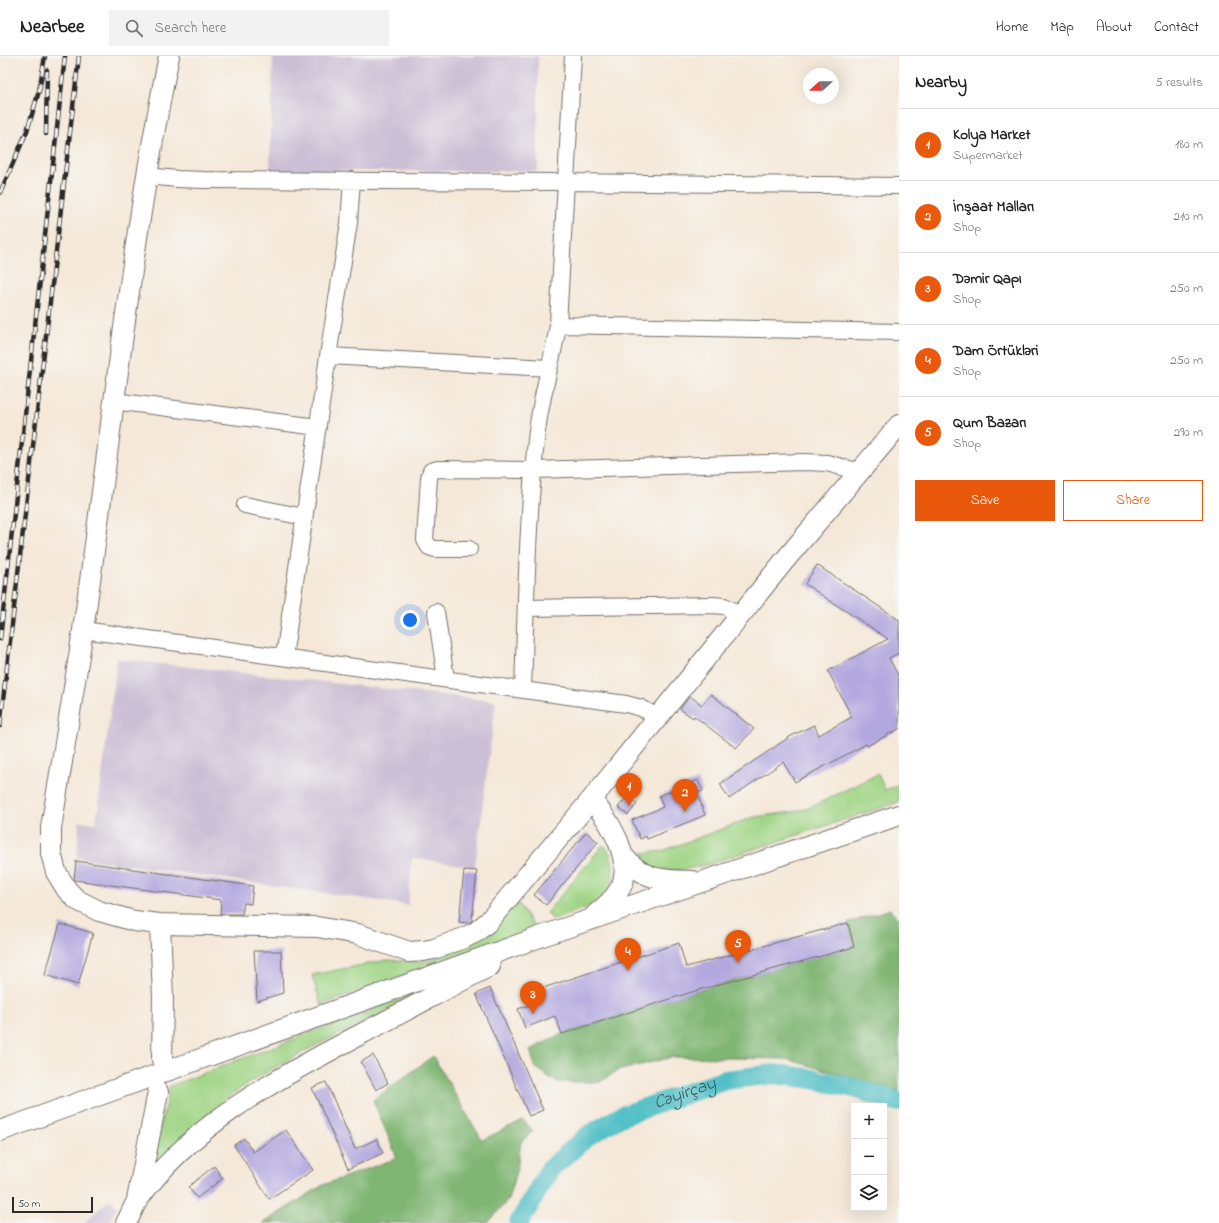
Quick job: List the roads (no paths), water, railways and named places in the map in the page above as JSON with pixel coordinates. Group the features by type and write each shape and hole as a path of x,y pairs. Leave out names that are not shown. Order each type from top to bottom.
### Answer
{"main road":[{"path":"169,56 154,127 126,310 83,630 51,828 51,853 56,872 67,890 77,900 99,912 134,921 160,924 317,927 358,934 409,952 434,949 476,932 488,922 591,800 785,560 899,425"},
{"path":"587,921 608,905 618,894 625,872 624,857 611,826 604,813 591,800"},
{"path":"0,1131 548,934 899,815"},
{"path":"624,857 633,867 647,875 661,879 702,882"},
{"path":"160,924 163,998 162,1060"},
{"path":"136,1202 178,1154 204,1131 244,1101 283,1077 548,934"},
{"path":"126,1223 136,1202 158,1092"}],"street":[{"path":"523,690 533,470 540,410 558,325 573,56"},
{"path":"147,176 205,180 352,180 899,186"},
{"path":"284,657 349,223 352,180"},
{"path":"558,325 899,332"},
{"path":"328,356 549,368"},
{"path":"114,401 318,427"},
{"path":"469,549 435,549 429,547 425,540 429,478 431,471 436,469 533,470 805,462 827,463 860,472"},
{"path":"245,505 304,517"},
{"path":"526,608 713,605 724,606 742,614"},
{"path":"436,612 446,679"},
{"path":"83,630 626,704 641,708 658,717"}],"waterway":[{"name":"Cəyirçay","path":"519,1223 550,1169 589,1135 622,1116 725,1080 774,1074 807,1078 854,1088 899,1102"}],"railway":[{"path":"0,193 27,131 39,91 45,56"},
{"path":"0,639 65,56"},
{"path":"0,726 79,56"},
{"path":"46,134 47,70"}],"place":[{"name":"Kolya Market","path":"629,806"},
{"name":"İnşaat Malları","path":"685,812"},
{"name":"Qum Bazarı","path":"738,963"},
{"name":"Dam Örtükləri","path":"628,971"},
{"name":"Dəmir Qapı","path":"533,1014"}]}
